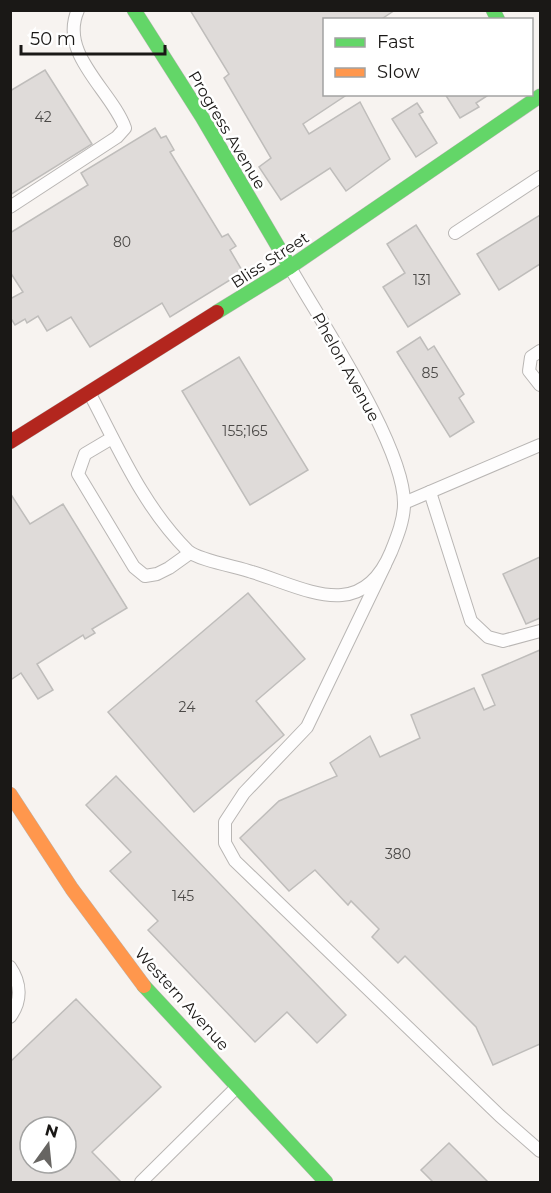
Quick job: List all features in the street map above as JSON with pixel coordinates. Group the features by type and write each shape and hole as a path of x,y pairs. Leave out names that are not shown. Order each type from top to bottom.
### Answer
{"street":[{"name":"Progress Avenue","path":"134,10 202,117 290,267"},
{"name":"Bliss Street","path":"10,442 290,267 531,96"},
{"name":"Western Avenue","path":"10,794 72,889 137,978 326,1182"}],"lane":[{"path":"10,207 117,137 125,128 81,57 73,34 78,10"},
{"path":"455,233 540,177"},
{"name":"Phelon Avenue","path":"290,267 363,394 395,456 404,503"},
{"path":"540,351 531,357 529,371 540,385"},
{"path":"89,393 126,468 190,553 274,578 308,592 345,596 361,590 386,565"},
{"path":"112,438 85,454 78,474 134,567 145,576 157,574 190,553"},
{"path":"540,445 404,503 398,535 386,565 307,727 244,793 225,822 225,843 235,861 500,1116 540,1151"},
{"path":"430,492 471,621 488,637 503,641 540,631"},
{"path":"10,967 20,993 16,1009 10,1017"},
{"path":"141,1182 238,1085"}],"building":[{"path":"190,10 395,10 383,18 323,18 323,96 345,96 303,124 309,134 360,102 390,159 346,191 330,168 281,200 259,167 271,158 224,78 229,74"},
{"path":"45,70 92,144 10,195 10,91"},
{"path":"446,96 487,96 476,103 479,107 460,118"},
{"path":"417,103 423,112 419,114 437,143 416,157 392,119"},
{"path":"155,128 161,138 166,136 174,150 170,152 222,237 228,234 236,246 230,250 243,272 170,317 162,303 90,347 71,317 47,331 38,316 27,323 25,319 15,325 10,317 10,299 23,292 10,272 10,233 88,185 81,173"},
{"path":"540,215 540,264 499,290 477,254"},
{"path":"416,225 460,294 408,327 383,287 405,273 387,244"},
{"path":"420,337 428,350 434,346 464,394 459,398 474,422 450,437 397,352"},
{"path":"239,357 308,470 250,505 182,391"},
{"path":"10,493 30,524 63,504 127,608 92,629 95,633 85,639 83,635 37,664 53,690 38,699 21,673 12,679 10,676"},
{"path":"540,557 540,618 526,624 503,574"},
{"path":"248,593 305,659 256,701 284,735 194,812 108,712"},
{"path":"540,650 540,1044 493,1065 476,1027 405,956 398,963 372,937 379,929 351,901 348,905 315,870 289,891 240,838 279,801 337,776 330,763 370,736 380,757 420,738 411,715 474,688 484,710 495,705 482,675"},
{"path":"116,776 346,1015 317,1043 287,1012 255,1042 148,930 158,921 110,871 131,852 86,805"},
{"path":"76,999 161,1087 92,1152 121,1182 10,1182 10,1062"},
{"path":"449,1143 488,1182 433,1182 421,1170"}],"traffic: fast":[{"path":"134,10 202,117 290,267"},
{"path":"493,10 497,18"},
{"path":"217,312 290,267 540,96"},
{"path":"144,986 326,1182"}],"traffic: slow":[{"path":"10,794 72,889 144,986"}],"traffic: jam":[{"path":"10,442 217,312"}]}
